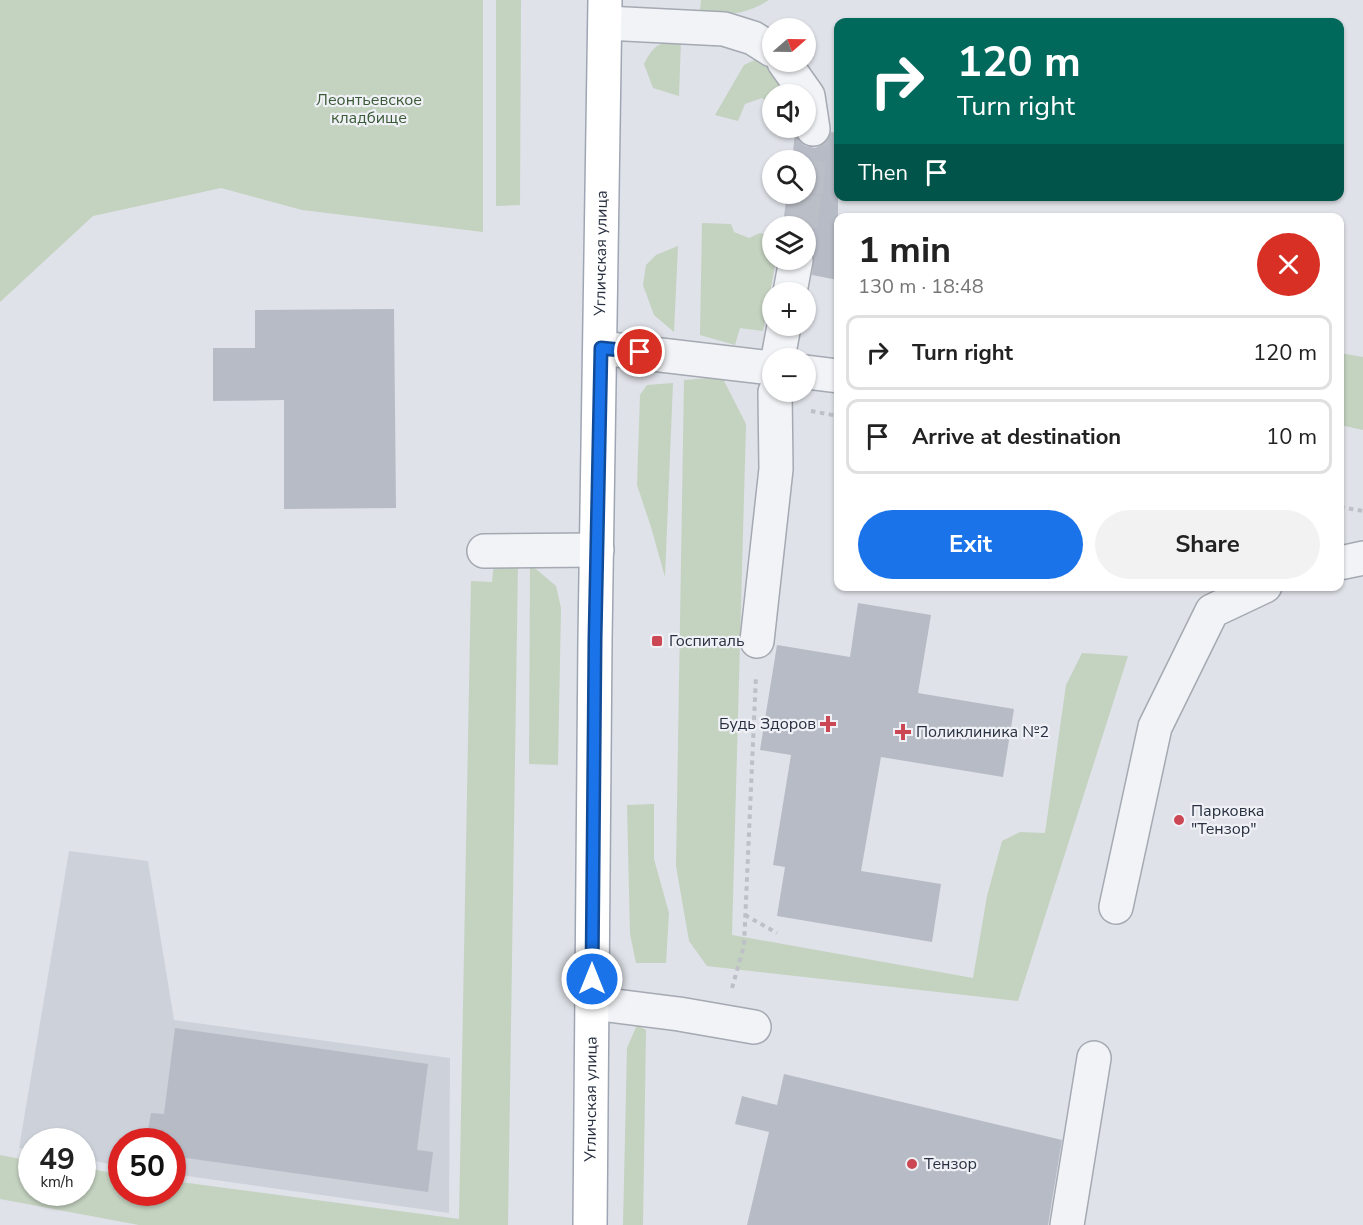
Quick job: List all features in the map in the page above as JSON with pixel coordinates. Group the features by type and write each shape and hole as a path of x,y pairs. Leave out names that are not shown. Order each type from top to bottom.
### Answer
{"main road":[{"name":"Угличская улица","path":"591,1225 597,550 606,11"}],"lane":[{"path":"606,11 724,29 753,38 762,44"},
{"path":"601,348 762,367"},
{"path":"816,373 834,376"},
{"path":"757,641 776,469 775,402"},
{"path":"484,551 597,550"},
{"path":"1344,562 1363,558"},
{"path":"1116,907 1155,727 1212,611 1254,591"},
{"path":"592,1003 689,1016 754,1028"},
{"path":"1067,1225 1094,1058"}],"path":[{"path":"1344,508 1363,511"},
{"path":"732,988 744,946 757,641"},
{"path":"745,915 777,933"}],"shaded area":[{"path":"69,851 148,861 174,1020 450,1058 449,1213 186,1176 186,1128 108,1128 108,1164 96,1161 96,1128 22,1128"}],"green space":[{"name":"Леонтьевское кладбище","path":"0,0 483,0 483,232 302,210 221,188 93,216 0,302"},
{"path":"496,0 521,0 520,205 496,206"},
{"path":"701,0 769,0 752,9 720,14 700,11"},
{"path":"681,40 679,96 653,88 644,64 658,45"},
{"path":"762,56 762,72 774,72 783,84 762,84 762,98 745,104 738,121 715,115 744,65"},
{"path":"702,223 731,224 734,232 749,238 762,234 762,270 774,270 772,282 762,282 762,331 740,328 735,345 700,335"},
{"path":"678,246 674,332 654,315 643,285 646,265 656,255"},
{"path":"1344,354 1363,357 1363,430 1344,426"},
{"path":"722,377 746,424 732,935 973,978 987,896 1002,841 1020,832 1045,833 1066,685 1082,653 1128,656 1018,1001 707,966 689,941 676,866 684,380"},
{"path":"673,383 665,577 637,485 640,395 647,385"},
{"path":"518,561 508,1225 139,1225 37,1206 96,1206 96,1170 108,1172 108,1206 186,1206 186,1183 459,1219 471,581 492,582 494,562"},
{"path":"530,564 556,586 561,608 558,765 529,764"},
{"path":"654,804 654,859 669,913 666,963 636,963 630,934 627,805"},
{"path":"637,1025 646,1030 643,1225 623,1225 627,1048"},
{"path":"0,1155 18,1158 18,1202 0,1199"}],"building":[{"path":"831,132 834,132 834,201 838,201 838,213 834,213 834,279 812,275 812,270 816,270 816,216 784,216 786,204 816,204 816,150 793,150 795,138 806,146 815,148 825,143"},
{"path":"394,309 396,508 284,509 284,400 213,401 213,348 255,348 255,310"},
{"name":"Поликлиника №2","path":"858,603 931,615 918,693 1014,709 1003,777 881,757 861,871 941,884 932,942 777,916 785,867 773,865 791,755 760,750 777,645 850,657"},
{"path":"175,1028 428,1064 417,1150 433,1152 428,1192 186,1158 186,1128 148,1128 151,1113 164,1114"},
{"name":"Тензор","path":"784,1074 1062,1140 1048,1225 747,1225 769,1132 735,1124 742,1096 777,1105"}],"tunnel":[{"path":"811,150 812,138"},
{"path":"802,216 804,204"}],"place":[{"name":"Госпиталь","path":"657,641"},
{"name":"Будь Здоров","path":"828,724"},
{"name":"Поликлиника №2","path":"903,732"},
{"name":"Парковка \"Тензор\"","path":"1179,820"},
{"name":"Тензор","path":"912,1164"}],"route":[{"path":"592,979 595,639 601,348 640,352"}]}
